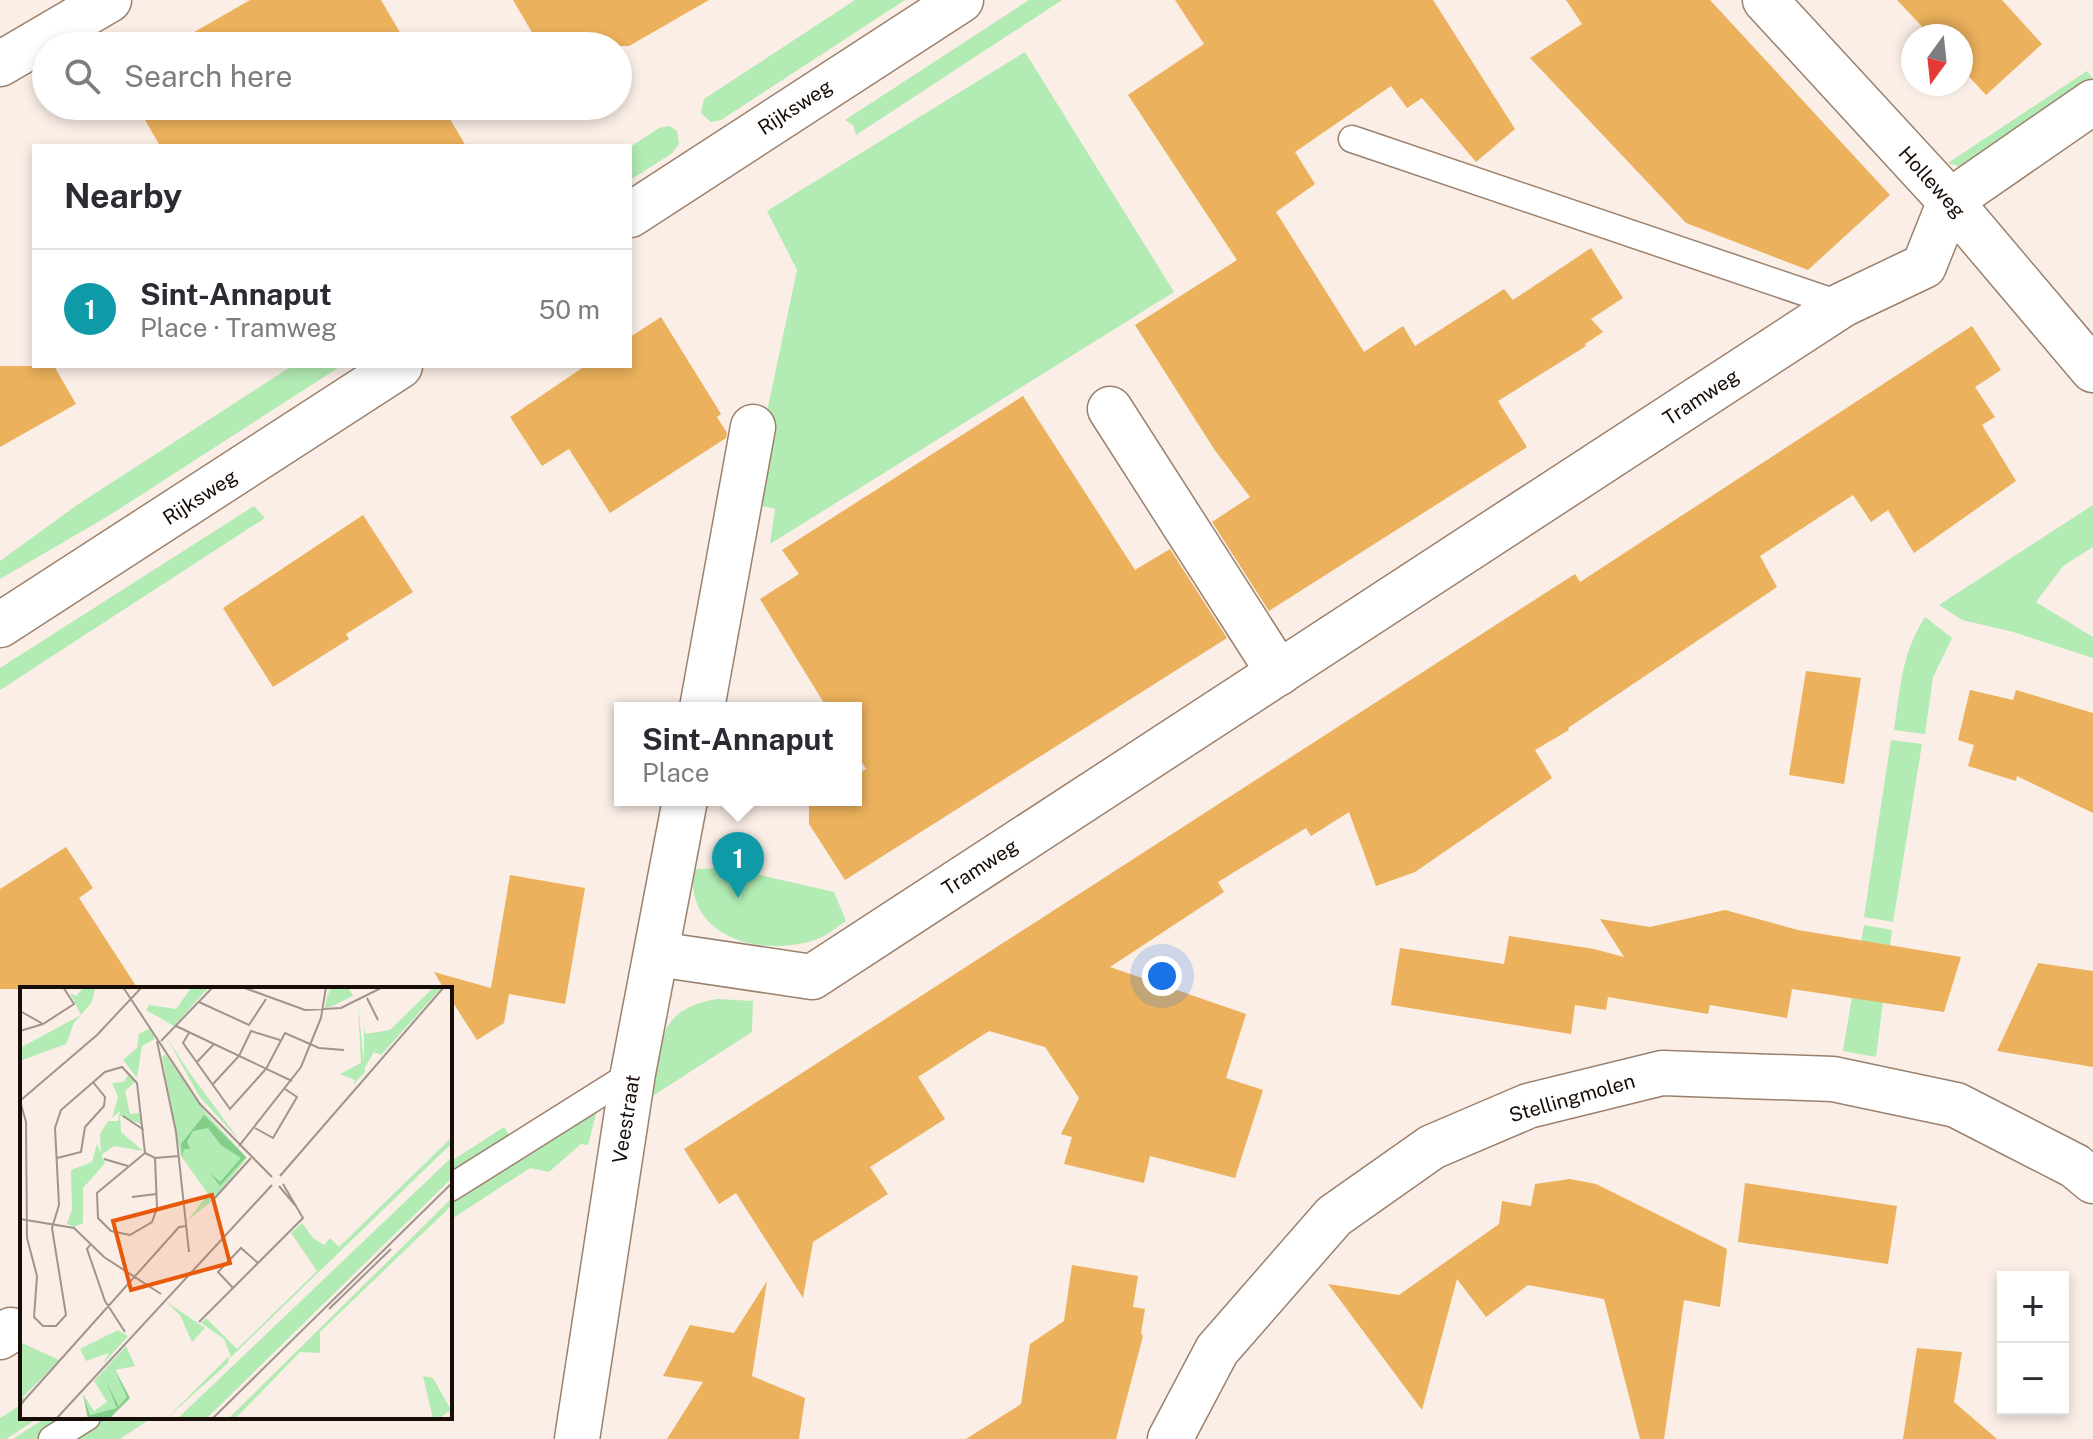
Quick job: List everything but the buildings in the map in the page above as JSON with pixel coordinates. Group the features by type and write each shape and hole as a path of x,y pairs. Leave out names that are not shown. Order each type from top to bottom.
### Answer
{"street":[{"path":"54,32 109,0"},
{"name":"Rijksweg","path":"632,214 961,0"},
{"name":"Holleweg","path":"1765,0 1950,201 2093,370"},
{"path":"0,64 32,45"},
{"path":"1950,201 2093,102"},
{"name":"Tramweg","path":"657,954 812,977 1842,305 1924,266 1950,201"},
{"name":"Rijksweg","path":"0,625 397,368"},
{"path":"1110,409 1279,673"},
{"path":"703,702 753,427"},
{"name":"Veestraat","path":"577,1439 633,1073 684,806"},
{"name":"Stellingmolen","path":"1170,1439 1217,1350 1334,1216 1432,1147 1528,1106 1662,1073 1833,1079 1956,1105 2075,1166 2093,1181"}],"lane":[{"path":"1352,139 1842,305"},
{"path":"452,1187 633,1073"},
{"path":"52,1439 84,1419"}],"green space":[{"path":"855,0 905,0 721,120 711,122 701,113 704,99"},
{"path":"1029,0 1062,0 856,135 853,125 845,120"},
{"path":"1025,52 1174,292 770,544 775,509 757,505 765,421 797,270 767,211"},
{"path":"2087,71 2093,79 2093,86 1967,169 1948,163"},
{"path":"669,126 677,131 679,144 671,154 632,179 632,146 659,128"},
{"path":"289,368 338,368 110,515 0,579 0,561 77,505"},
{"path":"2093,505 2093,547 2063,566 2036,602 2093,637 2093,658 2010,631 1962,620 1939,605"},
{"path":"254,506 265,518 0,690 0,668"},
{"path":"1925,617 1952,638 1933,677 1925,734 1894,730 1906,658"},
{"path":"1891,740 1922,744 1893,922 1864,917"},
{"path":"730,868 834,892 846,921 820,938 784,946 765,946 728,936 713,926 701,912 693,885 694,869"},
{"path":"1864,925 1892,930 1876,1057 1843,1051"},
{"path":"718,999 753,1001 752,1032 651,1097 660,1046 672,1021 683,1011"},
{"path":"606,1075 588,1145 581,1144 549,1172 530,1168 452,1219 452,1161 504,1127 510,1136"},
{"path":"20,1405 20,1419 37,1419 6,1439 0,1439 0,1418"},
{"path":"44,1419 150,1419 120,1439 13,1439"}],"place":[{"name":"Sint-Annaput","path":"738,898"}]}
